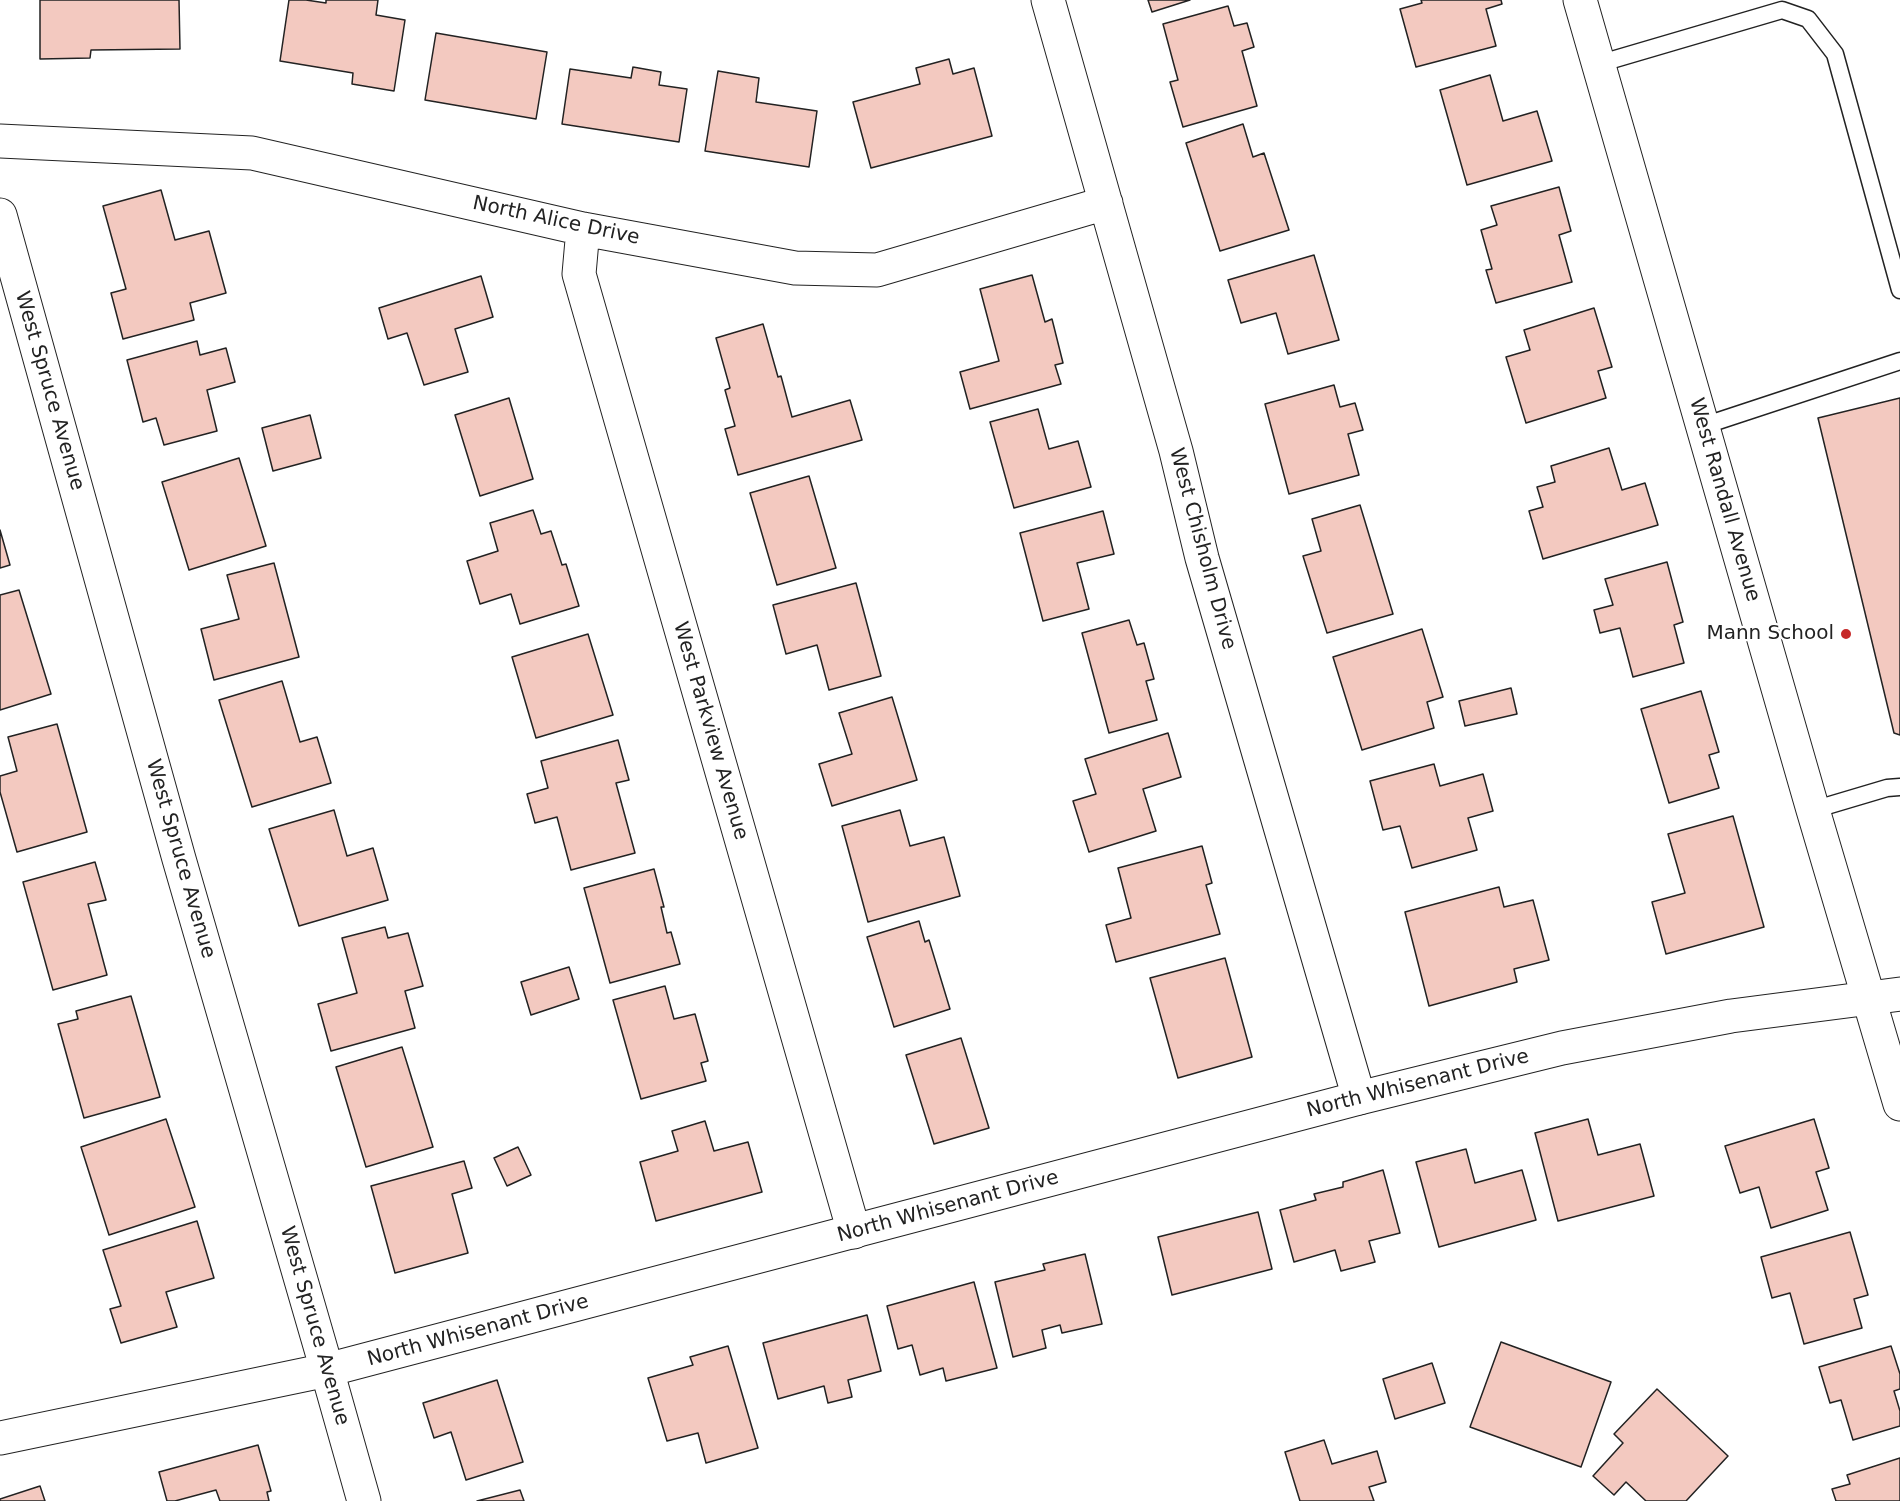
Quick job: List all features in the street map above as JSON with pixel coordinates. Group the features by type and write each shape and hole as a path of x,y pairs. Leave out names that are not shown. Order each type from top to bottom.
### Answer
{"street":[{"name":"West Chisholm Drive","path":"1048,0 1176,451 1202,558 1359,1098"},
{"name":"West Randall Avenue","path":"1580,0 1813,810 1885,996 1900,1104"},
{"name":"North Alice Drive","path":"0,141 252,153 583,229 795,268 877,270 1106,203"},
{"name":"West Spruce Avenue","path":"0,215 179,859 364,1501"},
{"name":"West Parkview Avenue","path":"583,229 579,274 854,1232"},
{"name":"North Whisenant Drive","path":"0,1438 327,1370 1359,1098 1562,1048 1731,1016 1885,996"}],"lane":[{"path":"1598,64 1782,10 1808,19 1835,54 1900,290"},
{"path":"1703,426 1900,361"},
{"path":"1813,810 1887,788 1900,787"}],"building":[{"path":"40,0 179,0 180,49 91,50 90,58 40,59"},
{"path":"289,0 326,3 326,0 378,0 376,15 405,20 394,91 352,84 353,73 280,61"},
{"path":"1148,0 1190,0 1152,12"},
{"path":"1421,0 1501,0 1502,4 1486,9 1496,46 1416,67 1400,9 1422,3"},
{"path":"1228,6 1234,26 1247,23 1254,47 1242,51 1257,106 1183,127 1170,82 1178,80 1163,24"},
{"path":"436,33 547,52 536,119 425,100"},
{"path":"949,59 953,74 974,68 992,136 871,168 853,102 920,84 916,68"},
{"path":"633,67 661,72 659,85 687,89 679,142 562,124 570,69 631,78"},
{"path":"718,71 759,78 756,102 817,111 809,167 705,151"},
{"path":"1490,75 1503,121 1537,111 1552,161 1467,185 1440,90"},
{"path":"1243,124 1253,157 1264,153 1289,230 1220,251 1186,143"},
{"path":"1559,187 1571,231 1559,235 1572,282 1496,303 1486,270 1492,269 1481,230 1497,225 1491,206"},
{"path":"161,190 175,240 209,231 226,293 190,303 194,320 123,339 111,293 126,289 103,206"},
{"path":"1314,255 1339,340 1288,354 1276,313 1241,323 1228,280"},
{"path":"1032,275 1045,322 1052,319 1063,363 1055,365 1061,384 970,409 960,372 999,361 980,289"},
{"path":"481,276 493,317 455,329 468,372 424,385 407,333 388,339 379,308"},
{"path":"1594,308 1612,367 1598,371 1606,398 1526,423 1506,357 1530,350 1524,330"},
{"path":"763,324 792,417 850,400 862,440 738,475 725,429 735,426 725,390 730,388 716,338"},
{"path":"197,341 200,355 226,348 235,382 207,390 217,431 164,445 156,418 143,422 127,360"},
{"path":"1334,385 1340,407 1355,403 1363,430 1348,434 1359,475 1289,494 1265,404"},
{"path":"509,398 533,479 480,496 455,415"},
{"path":"1900,398 1900,735 1894,733 1818,418"},
{"path":"1038,409 1049,449 1078,441 1091,487 1014,508 990,422"},
{"path":"310,415 321,458 273,471 262,428"},
{"path":"1609,448 1622,490 1645,483 1658,525 1543,559 1529,511 1543,507 1537,487 1555,482 1551,466"},
{"path":"239,458 266,546 189,570 162,482"},
{"path":"809,476 836,568 777,585 750,493"},
{"path":"1360,505 1393,614 1327,633 1303,556 1321,551 1312,519"},
{"path":"533,510 541,534 551,531 562,565 566,564 579,606 520,624 511,594 480,604 467,561 498,551 490,523"},
{"path":"1103,511 1114,554 1077,563 1089,609 1043,621 1020,533"},
{"path":"0,530 10,565 0,568"},
{"path":"1667,562 1683,622 1674,625 1684,663 1633,677 1620,628 1600,633 1594,610 1613,605 1605,579"},
{"path":"274,563 299,657 214,680 201,629 239,619 227,575"},
{"path":"856,583 881,676 829,690 817,645 786,654 773,605"},
{"path":"19,590 51,694 0,710 0,595"},
{"path":"1129,620 1137,645 1144,643 1154,679 1146,681 1157,720 1109,733 1082,633"},
{"path":"1422,629 1443,697 1427,702 1434,728 1362,750 1333,657"},
{"path":"588,634 613,715 536,738 512,657"},
{"path":"282,681 300,742 317,737 331,783 252,807 219,700"},
{"path":"1511,688 1517,714 1465,726 1459,701"},
{"path":"1701,691 1719,752 1709,755 1719,788 1669,803 1641,709"},
{"path":"892,697 917,780 832,806 819,764 852,754 839,713"},
{"path":"57,724 87,832 17,852 0,792 0,776 17,771 8,737"},
{"path":"1168,733 1181,777 1143,789 1156,831 1089,852 1073,801 1096,794 1085,759"},
{"path":"618,740 629,780 616,783 635,853 571,870 557,817 535,823 527,794 548,788 541,761"},
{"path":"1434,764 1440,786 1483,774 1493,811 1468,818 1477,850 1412,868 1400,826 1383,830 1370,781"},
{"path":"334,810 347,856 373,848 388,900 299,926 269,829"},
{"path":"900,810 910,846 944,837 960,896 868,922 842,826"},
{"path":"1733,816 1764,927 1666,954 1652,902 1685,893 1668,834"},
{"path":"1202,846 1212,883 1206,885 1220,934 1116,962 1106,925 1131,918 1118,868"},
{"path":"95,862 106,900 88,904 107,975 53,990 23,882"},
{"path":"654,869 664,907 661,907 667,933 671,932 680,964 610,983 584,888"},
{"path":"1499,887 1504,907 1533,900 1549,960 1514,969 1517,982 1429,1006 1405,912"},
{"path":"919,921 925,942 929,940 950,1009 894,1027 867,937"},
{"path":"385,927 388,938 408,933 423,986 405,991 415,1028 331,1051 318,1004 357,993 342,938"},
{"path":"1225,958 1252,1057 1178,1078 1150,978"},
{"path":"569,967 579,999 531,1015 521,982"},
{"path":"665,986 674,1019 695,1014 708,1061 701,1063 706,1081 641,1099 613,1000"},
{"path":"131,996 160,1097 84,1118 58,1024 78,1019 76,1011"},
{"path":"961,1038 989,1128 934,1144 906,1055"},
{"path":"402,1047 433,1147 366,1167 336,1067"},
{"path":"166,1119 195,1207 109,1235 81,1147"},
{"path":"1588,1119 1598,1155 1640,1144 1654,1196 1558,1221 1535,1133"},
{"path":"1814,1119 1829,1168 1816,1172 1828,1210 1771,1228 1759,1187 1740,1193 1725,1146"},
{"path":"705,1121 714,1151 748,1142 762,1192 656,1221 640,1162 678,1151 672,1131"},
{"path":"518,1147 531,1175 507,1186 494,1158"},
{"path":"1466,1149 1475,1183 1522,1170 1536,1220 1439,1247 1416,1162"},
{"path":"464,1161 472,1188 452,1194 468,1253 395,1273 371,1186"},
{"path":"1383,1170 1400,1233 1369,1241 1375,1262 1341,1271 1335,1250 1294,1262 1280,1210 1316,1200 1314,1194 1343,1187 1343,1182"},
{"path":"1258,1212 1272,1269 1172,1295 1158,1237"},
{"path":"197,1221 214,1278 166,1292 177,1327 121,1343 110,1309 121,1306 103,1250"},
{"path":"1850,1232 1868,1295 1854,1299 1862,1328 1804,1344 1790,1293 1772,1298 1761,1257"},
{"path":"1085,1254 1102,1324 1062,1333 1060,1325 1042,1330 1046,1348 1013,1357 995,1282 1045,1270 1043,1264"},
{"path":"974,1282 997,1368 946,1381 943,1368 920,1375 912,1345 898,1349 887,1306"},
{"path":"867,1315 881,1371 848,1380 852,1397 828,1403 824,1386 778,1399 763,1343"},
{"path":"1501,1342 1611,1382 1581,1467 1470,1427"},
{"path":"728,1346 758,1448 706,1463 698,1433 667,1441 648,1378 693,1365 690,1357"},
{"path":"1891,1346 1900,1374 1900,1389 1894,1391 1900,1411 1900,1426 1853,1440 1841,1400 1830,1403 1819,1367"},
{"path":"1432,1363 1445,1403 1395,1419 1383,1379"},
{"path":"497,1380 523,1462 466,1480 451,1432 434,1438 423,1403"},
{"path":"1657,1389 1728,1456 1686,1501 1646,1501 1626,1482 1614,1495 1593,1476 1623,1443 1614,1434"},
{"path":"1324,1440 1332,1464 1377,1451 1386,1482 1369,1487 1374,1501 1300,1501 1285,1452"},
{"path":"258,1445 271,1491 267,1492 269,1501 220,1501 216,1490 167,1501 159,1472"},
{"path":"1900,1458 1900,1501 1836,1501 1832,1489 1850,1484 1847,1475"},
{"path":"40,1486 45,1501 0,1501 0,1499"},
{"path":"520,1490 524,1501 477,1501"}],"place":[{"name":"Mann School","path":"1846,634"}]}
